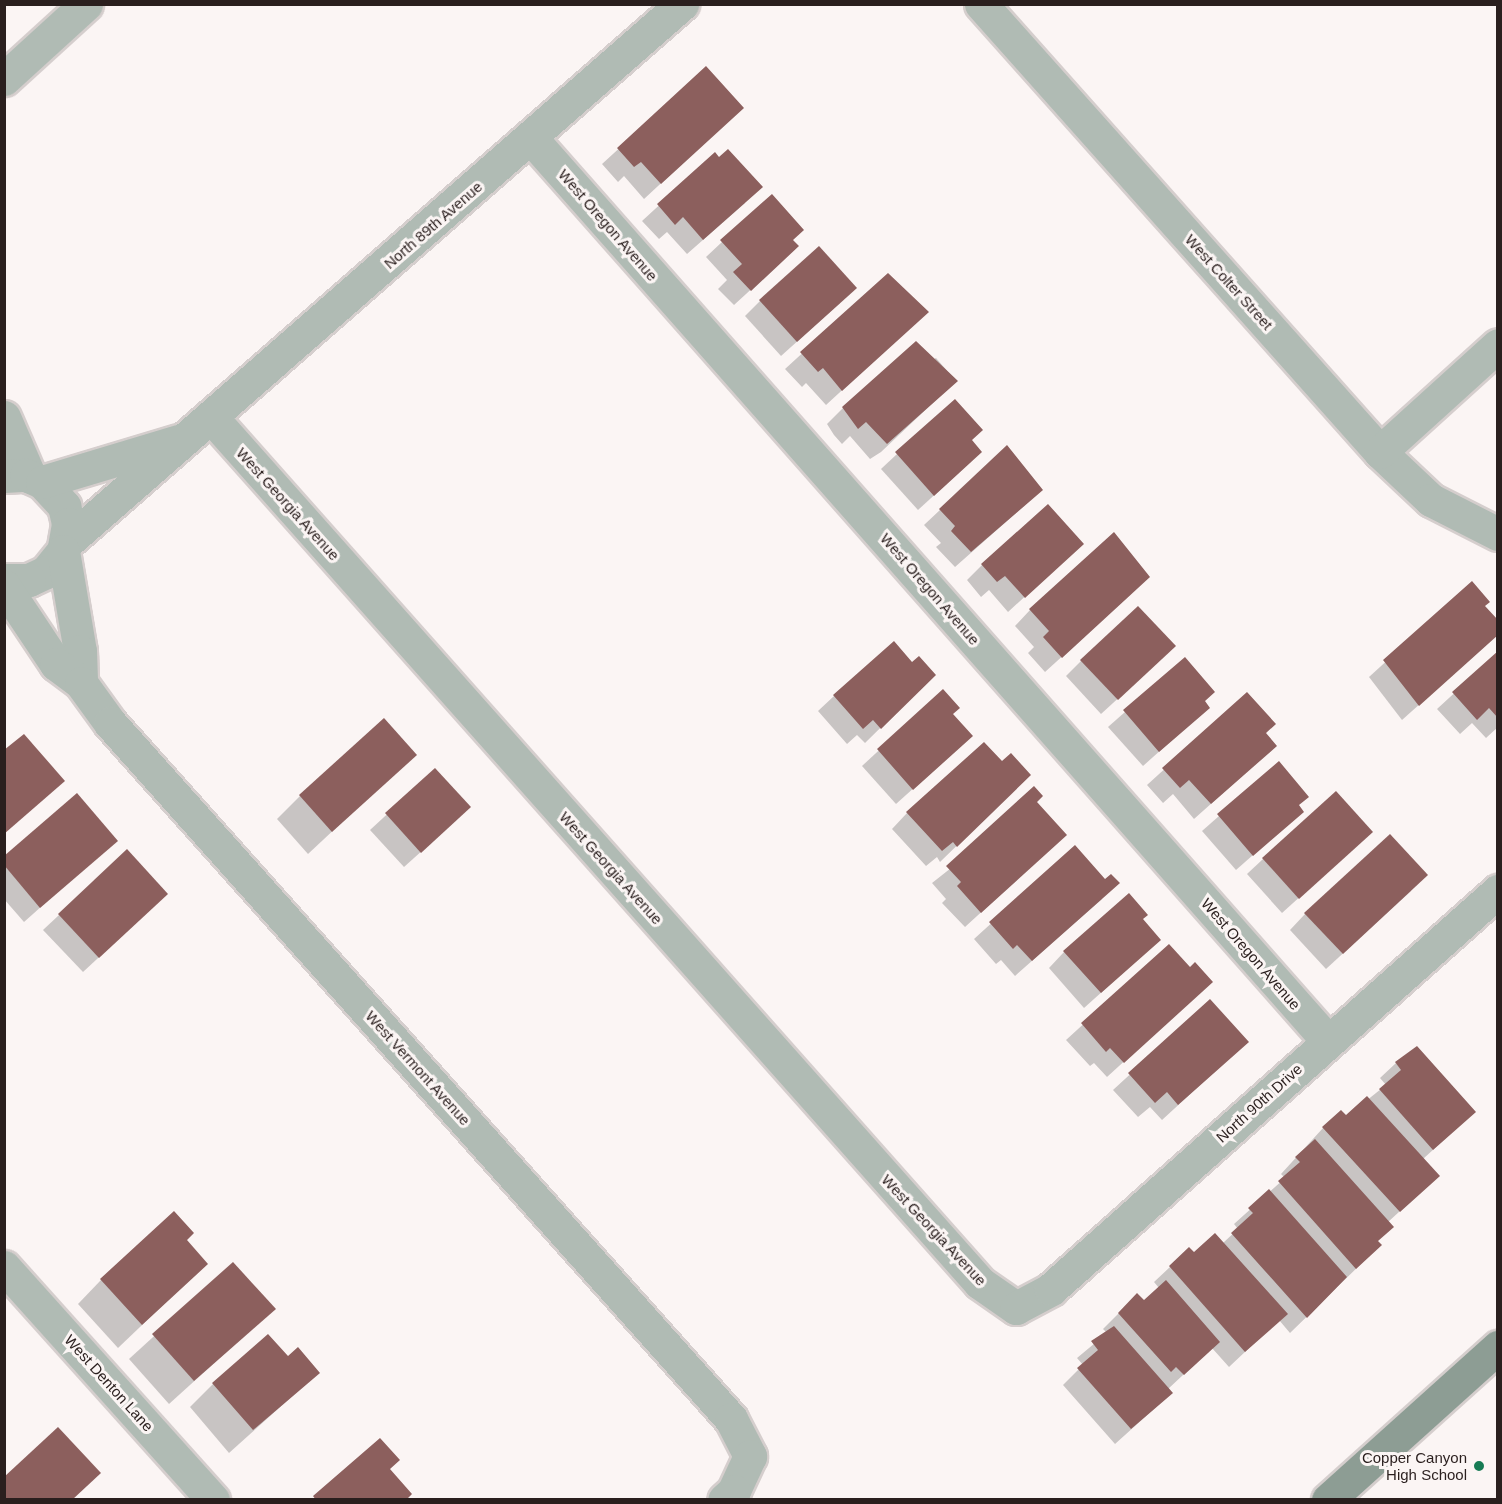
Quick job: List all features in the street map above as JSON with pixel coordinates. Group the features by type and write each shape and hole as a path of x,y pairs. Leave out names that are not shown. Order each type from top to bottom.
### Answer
{"main road":[{"path":"1328,1500 1497,1347"}],"street":[{"path":"4,79 86,4"},
{"name":"North 89th Avenue","path":"4,580 29,580 46,572 65,547 144,478 181,440 213,419 681,4"},
{"name":"West Colter Street","path":"981,4 1380,452 1431,500 1497,534"},
{"name":"West Oregon Avenue","path":"531,138 1328,1041"},
{"path":"1380,452 1497,345"},
{"path":"4,417 26,478 64,506 68,525 65,547 80,651 81,684"},
{"name":"West Georgia Avenue","path":"213,419 980,1283 1016,1308"},
{"name":"North 89th Avenue","path":"26,478 181,440"},
{"name":"West Vermont Avenue","path":"4,586 56,664 81,684 111,723 731,1419 750,1456 734,1491 724,1500"},
{"name":"North 90th Drive","path":"1016,1308 1052,1289 1497,891"},
{"name":"West Denton Lane","path":"4,1267 213,1500"}],"building":[{"path":"706,66 744,108 661,184 641,162 634,167 617,148"},
{"path":"728,149 763,187 703,240 683,217 675,225 657,204 715,152 719,157"},
{"path":"772,194 804,230 793,240 799,246 751,291 733,272 742,264 720,240"},
{"path":"819,246 857,288 797,342 759,300"},
{"path":"888,273 929,312 842,391 823,368 818,372 800,352"},
{"path":"916,341 958,381 887,444 866,422 858,429 842,407"},
{"path":"955,399 983,430 972,440 982,452 934,496 895,452"},
{"path":"1007,445 1043,490 971,552 951,531 955,526 939,509"},
{"path":"1048,504 1084,544 1025,598 1005,576 997,582 981,564"},
{"path":"1114,532 1150,577 1062,658 1043,637 1049,631 1029,609"},
{"path":"1472,581 1490,602 1485,606 1498,620 1498,635 1419,706 1383,660"},
{"path":"1138,606 1176,646 1118,700 1080,660"},
{"path":"894,641 912,662 919,656 936,675 881,729 873,720 863,729 833,695"},
{"path":"1498,651 1498,718 1489,708 1477,720 1452,692"},
{"path":"1185,657 1215,692 1205,701 1210,708 1159,752 1123,710"},
{"path":"943,689 960,708 953,714 973,736 913,790 877,749"},
{"path":"1247,692 1276,724 1266,733 1277,746 1211,804 1189,780 1180,788 1162,768"},
{"path":"384,718 417,755 332,832 299,795"},
{"path":"24,734 65,781 4,834 4,750"},
{"path":"984,742 1002,761 1011,753 1031,775 957,847 953,842 942,851 906,812"},
{"path":"1279,761 1309,797 1299,805 1304,812 1253,856 1217,814"},
{"path":"435,768 471,807 421,853 385,813"},
{"path":"1034,786 1043,796 1037,802 1067,835 981,913 957,886 961,882 946,866"},
{"path":"1336,791 1373,832 1299,899 1262,858"},
{"path":"77,793 118,841 40,908 4,865 4,856"},
{"path":"1390,834 1428,875 1343,954 1304,913"},
{"path":"1075,845 1105,879 1111,874 1120,883 1032,961 1017,945 1013,949 989,922"},
{"path":"127,849 168,894 99,958 58,914"},
{"path":"1129,893 1148,915 1143,919 1161,940 1101,993 1063,951"},
{"path":"1169,944 1190,967 1195,962 1213,982 1124,1063 1110,1048 1106,1052 1081,1023"},
{"path":"1210,999 1249,1042 1178,1105 1167,1092 1155,1103 1128,1073"},
{"path":"1417,1046 1476,1112 1433,1150 1379,1089 1401,1070 1395,1062"},
{"path":"1367,1096 1440,1176 1400,1212 1322,1127 1341,1110 1346,1115"},
{"path":"1315,1139 1394,1227 1378,1241 1382,1245 1356,1269 1278,1181 1300,1162 1295,1157"},
{"path":"1269,1189 1347,1277 1307,1318 1231,1233 1253,1213 1248,1208"},
{"path":"174,1211 194,1233 187,1240 208,1264 142,1325 100,1279"},
{"path":"1215,1233 1288,1314 1245,1352 1169,1266 1189,1247 1194,1252"},
{"path":"233,1262 276,1309 194,1381 152,1334"},
{"path":"1166,1280 1220,1342 1184,1375 1176,1367 1171,1372 1118,1313 1137,1293 1144,1300"},
{"path":"1114,1326 1173,1393 1131,1429 1077,1368 1098,1350 1091,1341"},
{"path":"268,1334 288,1356 298,1347 320,1373 253,1430 212,1383"},
{"path":"58,1427 101,1473 72,1500 4,1500 4,1477"},
{"path":"380,1438 400,1460 390,1469 412,1494 406,1500 316,1500 313,1496"}],"place":[{"name":"Copper Canyon High School","path":"1479,1466"}]}
